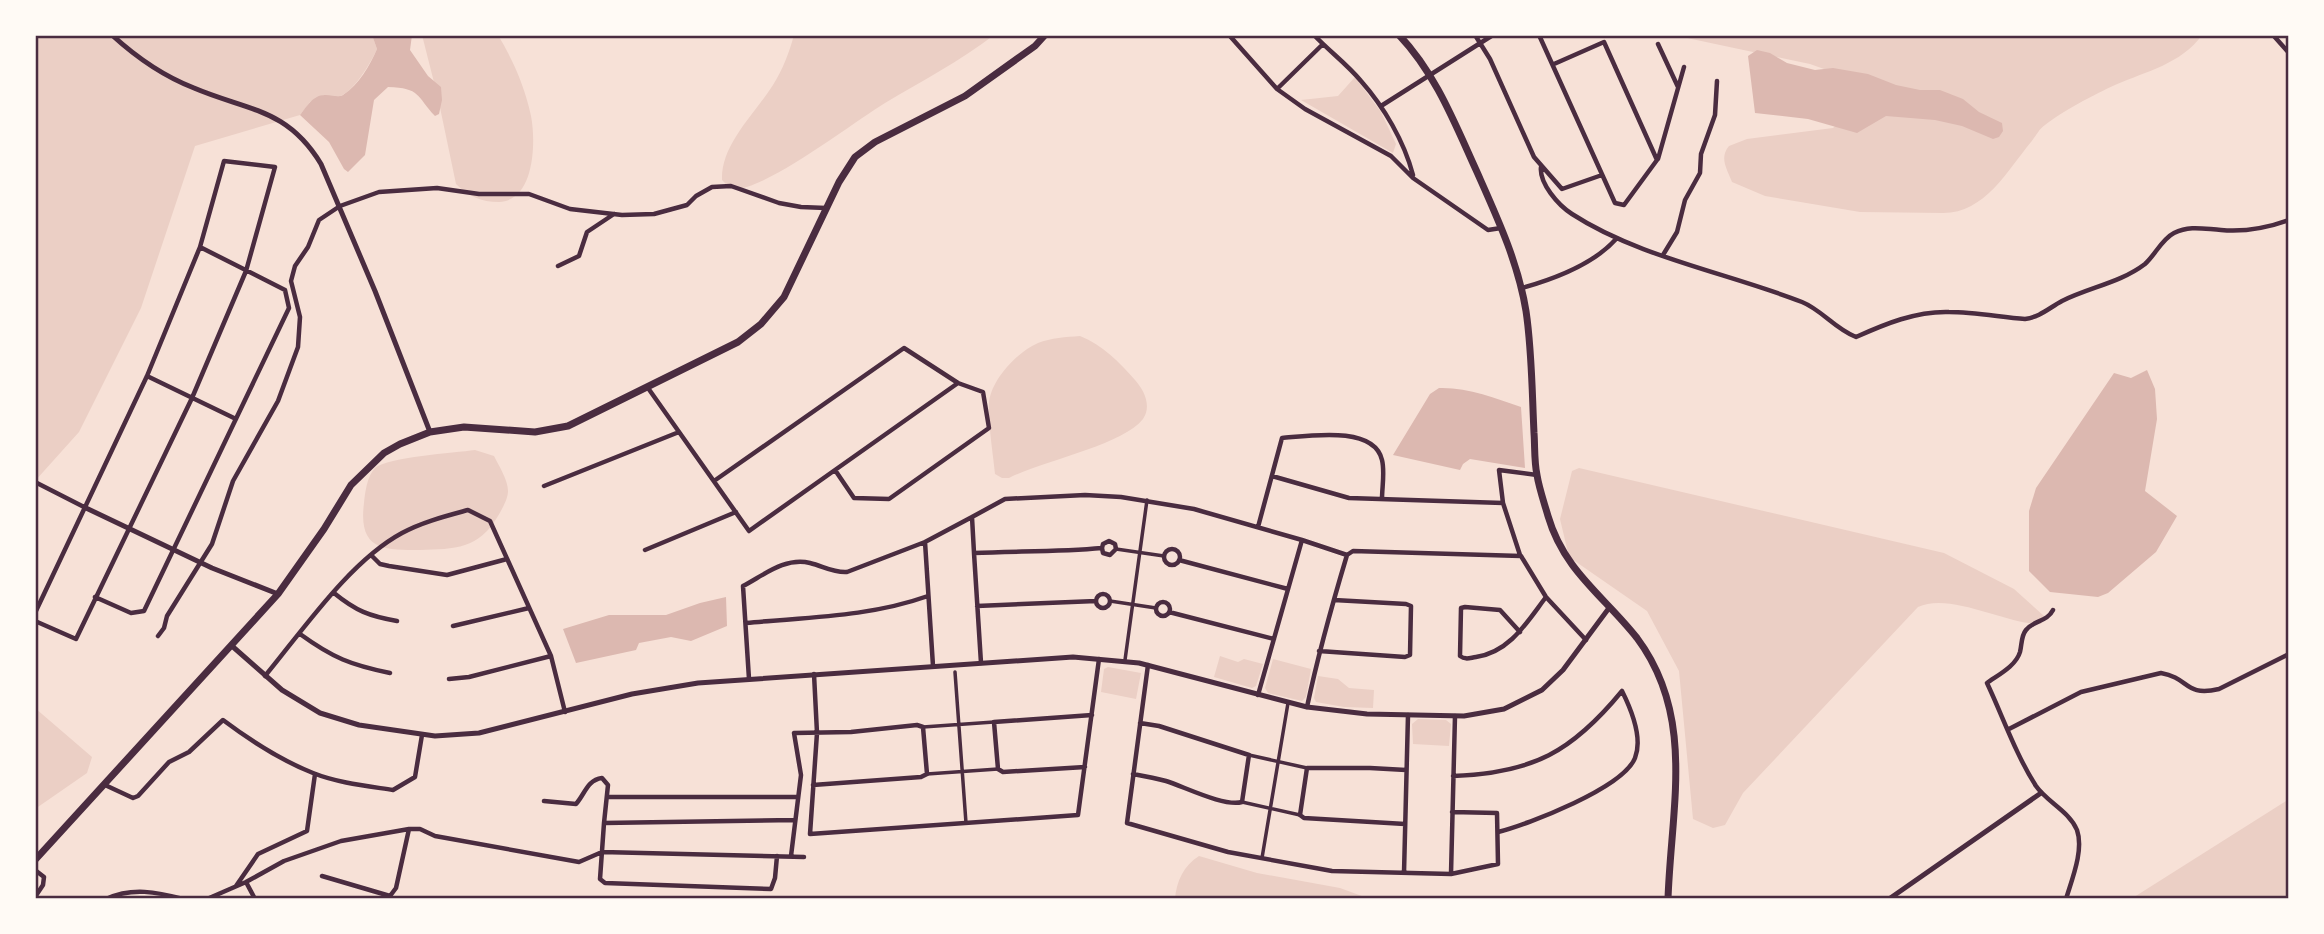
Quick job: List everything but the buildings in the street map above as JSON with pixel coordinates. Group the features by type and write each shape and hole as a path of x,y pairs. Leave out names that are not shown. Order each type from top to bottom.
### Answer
{"main road":[{"path":"35,860 278,594 324,529 342,497 362,473 384,453 430,432 464,427 520,432 551,430 585,420 738,342 771,314 784,297 849,166 864,149 965,96 1035,46 1045,35"},
{"path":"1399,35 1430,74 1514,259 1530,344 1537,475 1560,547 1590,589 1638,640 1667,695 1676,733 1668,899"}],"street":[{"path":"112,35 134,54 177,80 282,121 312,150 340,206 430,432"},
{"path":"1229,35 1278,89 1305,109 1391,156 1413,178 1488,230 1501,228"},
{"path":"1314,35 1361,80 1381,106 1409,162 1413,178"},
{"path":"1475,35 1541,167 1562,188 1602,175"},
{"path":"1381,106 1493,35"},
{"path":"1539,35 1615,203 1624,205 1657,160 1684,67"},
{"path":"2273,35 2289,53"},
{"path":"1554,64 1604,42 1657,160"},
{"path":"1278,89 1323,44"},
{"path":"1658,44 1678,88"},
{"path":"1663,255 1677,232 1685,201 1700,173 1701,154 1715,115 1717,81"},
{"path":"35,614 147,376 200,247 224,160 275,167 246,271 192,398 76,639 35,621"},
{"path":"1541,167 1540,176 1570,213 1616,239 1805,304 1845,333 1856,337 1889,323 1922,314 1949,312 2025,319 2036,317 2093,287 2117,281 2146,263 2171,234 2201,227 2253,230 2289,220"},
{"path":"158,636 164,628 167,616 212,544 233,481 278,401 298,347 300,317 291,281 295,266 308,247 319,220 340,206 379,192 437,188 479,194 529,194 570,209 614,214 654,214 687,205 696,195 712,187 732,186 779,203 827,208"},
{"path":"558,266 579,256 587,232 614,214"},
{"path":"1521,288 1544,282 1579,265 1609,247 1616,239"},
{"path":"95,597 131,613 144,611 289,308 285,290 200,247"},
{"path":"714,481 904,348 957,383 983,392 989,428 889,499 854,498 835,470"},
{"path":"147,376 236,419"},
{"path":"648,388 749,531 957,383"},
{"path":"544,486 679,432"},
{"path":"1258,527 1282,438 1338,434 1350,436 1376,449 1382,457 1382,499"},
{"path":"1537,475 1499,470 1503,503 1521,556 1546,597 1586,640"},
{"path":"1272,476 1349,498 1503,503"},
{"path":"35,482 202,563 278,594"},
{"path":"749,679 743,586 781,565 804,562 837,573 847,572 925,542 1005,499 1085,495 1147,500 1194,509 1347,555"},
{"path":"1125,660 1147,500"},
{"path":"265,676 334,593 370,555 419,525 468,510 490,521 551,656 565,712"},
{"path":"645,550 736,512"},
{"path":"972,517 981,663"},
{"path":"1258,695 1302,540"},
{"path":"1102,548 1105,542 1109,541 1115,544 1116,548"},
{"path":"925,542 933,666"},
{"path":"974,553 1102,548"},
{"path":"1102,548 1108,555 1114,553 1116,548"},
{"path":"1116,548 1164,556"},
{"path":"1164,556 1166,552 1173,550 1178,553 1179,560"},
{"path":"1307,706 1319,651 1347,555 1353,551 1521,556"},
{"path":"370,555 380,564 447,575 507,559"},
{"path":"1164,556 1166,563 1171,565 1179,560 1288,589"},
{"path":"334,593 355,610 397,621"},
{"path":"1096,601 1099,595 1103,594 1109,597 1110,601"},
{"path":"746,623 851,615 884,610 928,596"},
{"path":"1520,632 1500,610 1461,608 1460,656 1465,659 1483,656 1505,646 1520,632 1546,597"},
{"path":"1319,651 1381,656 1410,655 1411,606 1334,600"},
{"path":"977,606 1096,601"},
{"path":"1096,601 1100,607 1105,608 1110,601"},
{"path":"1110,601 1156,607 1165,602 1170,607 1167,615 1160,615 1156,607"},
{"path":"453,626 529,608"},
{"path":"232,646 296,700 326,715 359,725 422,735 479,733 664,688 814,674 1073,657 1125,660 1307,706 1367,714 1455,716 1491,713 1542,690 1563,670 1609,608"},
{"path":"2053,610 2048,618 2026,630 2021,650 2014,662 1987,683 2029,775 2041,793 2072,822 2077,831 2077,860 2066,899"},
{"path":"1169,611 1274,639"},
{"path":"300,634 327,654 357,667 390,673"},
{"path":"2009,729 2081,692 2098,687 2161,673 2171,675 2196,691 2207,692 2236,681 2289,654"},
{"path":"449,679 469,677 551,656"},
{"path":"814,674 817,733 810,834 1078,815 1099,658"},
{"path":"1148,665 1127,823 1262,860 1332,871 1451,874 1498,864 1497,813 1452,811"},
{"path":"955,671 966,823"},
{"path":"1453,776 1486,775 1513,770 1556,752 1589,728 1622,691 1632,717 1637,745 1634,761 1628,770 1619,778 1570,804 1526,824 1499,832"},
{"path":"1262,860 1288,703"},
{"path":"791,856 801,775 794,733 850,732 887,727 959,725 1092,715"},
{"path":"1404,873 1408,715"},
{"path":"1451,874 1455,716"},
{"path":"105,785 133,798 138,796 169,762 189,752 223,720 275,756 315,774 393,790 415,778 422,735"},
{"path":"994,722 998,769"},
{"path":"1140,723 1159,726 1249,755 1307,768 1406,770"},
{"path":"923,727 927,774"},
{"path":"1242,802 1249,755"},
{"path":"813,785 998,769 1003,772 1085,767"},
{"path":"1300,815 1307,768"},
{"path":"236,887 258,854 307,831 315,774"},
{"path":"1133,774 1164,780 1237,804 1242,802 1304,818 1405,824"},
{"path":"544,801 576,804 586,787 597,778 606,780 608,785 600,879 605,883 771,889 777,856"},
{"path":"1889,899 2041,793"},
{"path":"607,797 798,797"},
{"path":"604,823 795,820"},
{"path":"207,899 310,850 363,836 420,829 436,836 579,862 602,852 804,857"},
{"path":"322,876 390,896 396,888 409,830"},
{"path":"35,870 44,877 43,886 35,897"},
{"path":"246,882 255,899"},
{"path":"106,899 118,893 135,891 159,892 183,899"}],"shaded area":[{"path":"35,35 372,35 377,49 360,78 342,95 324,95 310,102 300,115 195,146 141,308 79,432 35,481"},
{"path":"372,35 412,35 410,50 428,76 441,87 442,100 439,114 435,116 417,94 407,89 388,87 374,100 365,155 348,172 329,142 300,115 318,96 341,96 354,86 377,49"},
{"path":"422,35 498,35 503,44 518,74 533,127 530,168 520,192 511,199 492,202 481,199 465,192 456,184"},
{"path":"794,35 994,35 785,169 764,180 731,189 722,180 727,154 740,130 777,79"},
{"path":"1673,35 2202,35 2194,45 2174,60 2107,89 2052,120 2041,128 2004,177 1983,198 1958,211 1943,213 1860,212 1765,196 1732,182 1724,159 1729,146 1747,139 1833,128 1838,123 1838,74 1810,64"},
{"path":"1757,50 1770,53 1787,63 1815,70 1833,68 1868,74 1896,85 1920,90 1940,90 1963,99 1979,112 2002,123 2003,131 1999,137 1993,139 1962,126 1935,120 1886,116 1857,133 1808,119 1755,113 1748,56"},
{"path":"1355,77 1381,112 1396,144 1393,153 1301,100 1338,96"},
{"path":"1080,336 1110,355 1138,384 1147,404 1143,419 1133,428 1101,445 1009,478 995,474 989,404 999,377 1030,347 1053,339"},
{"path":"2147,370 2155,389 2157,419 2145,491 2177,516 2156,552 2108,593 2098,597 2050,592 2029,571 2029,511 2036,488 2114,373 2131,378"},
{"path":"1439,388 1470,391 1521,407 1525,468 1470,459 1460,470 1393,455 1430,394"},
{"path":"475,450 494,456 508,487 506,501 491,527 483,535 455,548 420,550 384,548 369,539 363,519 364,503 368,480 375,468 407,458"},
{"path":"1579,468 1944,553 2014,589 2044,616 2041,624 2027,623 1946,603 1931,603 1918,607 1743,793 1725,825 1713,828 1693,819 1679,671 1647,611 1569,557 1560,519 1572,471"},
{"path":"726,597 727,626 691,641 671,637 639,643 636,650 576,663 563,629 609,615 666,615"},
{"path":"1220,656 1238,662 1244,659 1263,664 1256,686 1252,688 1214,677"},
{"path":"1273,659 1311,669 1306,697 1302,701 1268,693 1265,688"},
{"path":"1108,667 1141,673 1136,699 1101,692 1104,669"},
{"path":"1318,676 1338,679 1349,688 1374,690 1373,708 1316,702 1314,698"},
{"path":"35,708 92,757 87,773 35,809"},
{"path":"1418,719 1446,720 1451,724 1449,746 1413,744 1412,724"},
{"path":"2289,799 2289,899 2131,899"},
{"path":"1199,856 1257,873 1340,888 1370,899 1175,899 1182,874"}]}
